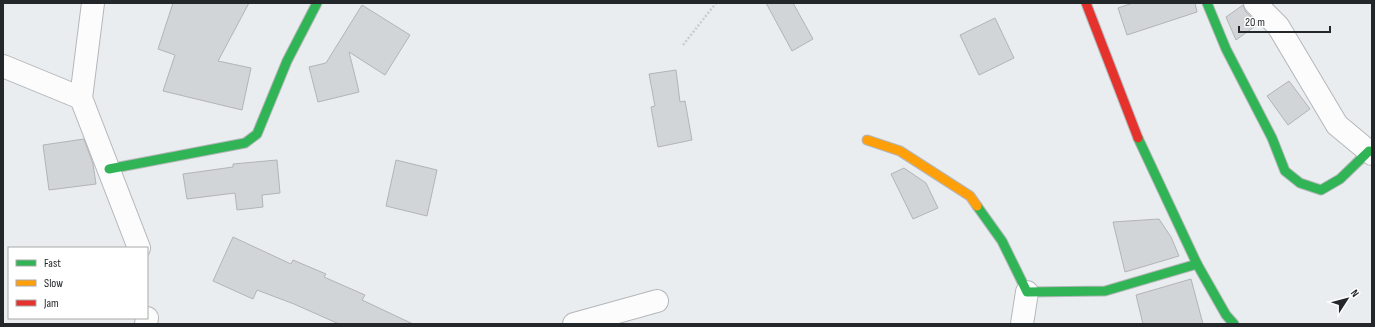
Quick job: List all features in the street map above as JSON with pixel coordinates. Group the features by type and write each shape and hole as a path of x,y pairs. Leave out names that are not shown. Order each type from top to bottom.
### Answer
{"street":[{"path":"93,3 81,98 139,247"},
{"path":"109,169 245,144 257,134 287,61 317,3"},
{"path":"1086,3 1135,132 1197,264 1226,314 1234,324"},
{"path":"1207,3 1226,49 1272,138 1285,171 1300,183 1321,190 1340,178 1370,152 1337,124 1278,26 1255,3"},
{"path":"3,66 81,98"},
{"path":"867,140 900,151 970,196 1002,240 1027,292 1022,324"},
{"path":"1027,292 1105,291 1197,264"},
{"path":"576,324 657,301"}],"path":[{"path":"683,46 716,3"}],"building":[{"path":"173,3 249,3 218,61 251,68 242,110 163,91 175,55 158,49"},
{"path":"766,3 793,3 813,39 792,51"},
{"path":"1133,3 1195,3 1197,12 1127,35 1118,8"},
{"path":"362,5 410,35 385,75 349,52 359,92 318,102 309,67 326,63"},
{"path":"1243,5 1246,12 1258,24 1236,40 1226,17"},
{"path":"995,18 1014,58 979,75 960,35"},
{"path":"676,70 680,102 685,101 692,140 658,147 651,107 655,106 649,74"},
{"path":"1289,81 1310,109 1288,125 1267,96"},
{"path":"84,139 93,164 96,184 49,190 43,145"},
{"path":"277,160 280,193 262,195 263,207 237,210 235,193 187,199 183,174 233,167 233,164"},
{"path":"396,160 437,170 427,216 386,206"},
{"path":"904,168 926,183 938,208 913,219 891,174"},
{"path":"1159,219 1171,237 1179,256 1125,272 1113,222"},
{"path":"233,237 291,264 293,260 326,274 324,277 365,295 362,300 413,324 339,324 294,304 257,290 253,299 213,281"},
{"path":"1191,279 1203,324 1143,324 1136,295"}],"traffic: fast":[{"path":"109,169 245,143 257,134 287,61 317,3"},
{"path":"1207,3 1226,49 1272,138 1285,171 1300,183 1321,190 1340,179 1369,151"},
{"path":"1138,138 1197,264 1226,315 1234,324"},
{"path":"977,206 1002,241 1027,292 1105,291 1197,264"}],"traffic: slow":[{"path":"867,140 900,151 970,196 977,206"}],"traffic: jam":[{"path":"1086,3 1138,138"}]}
